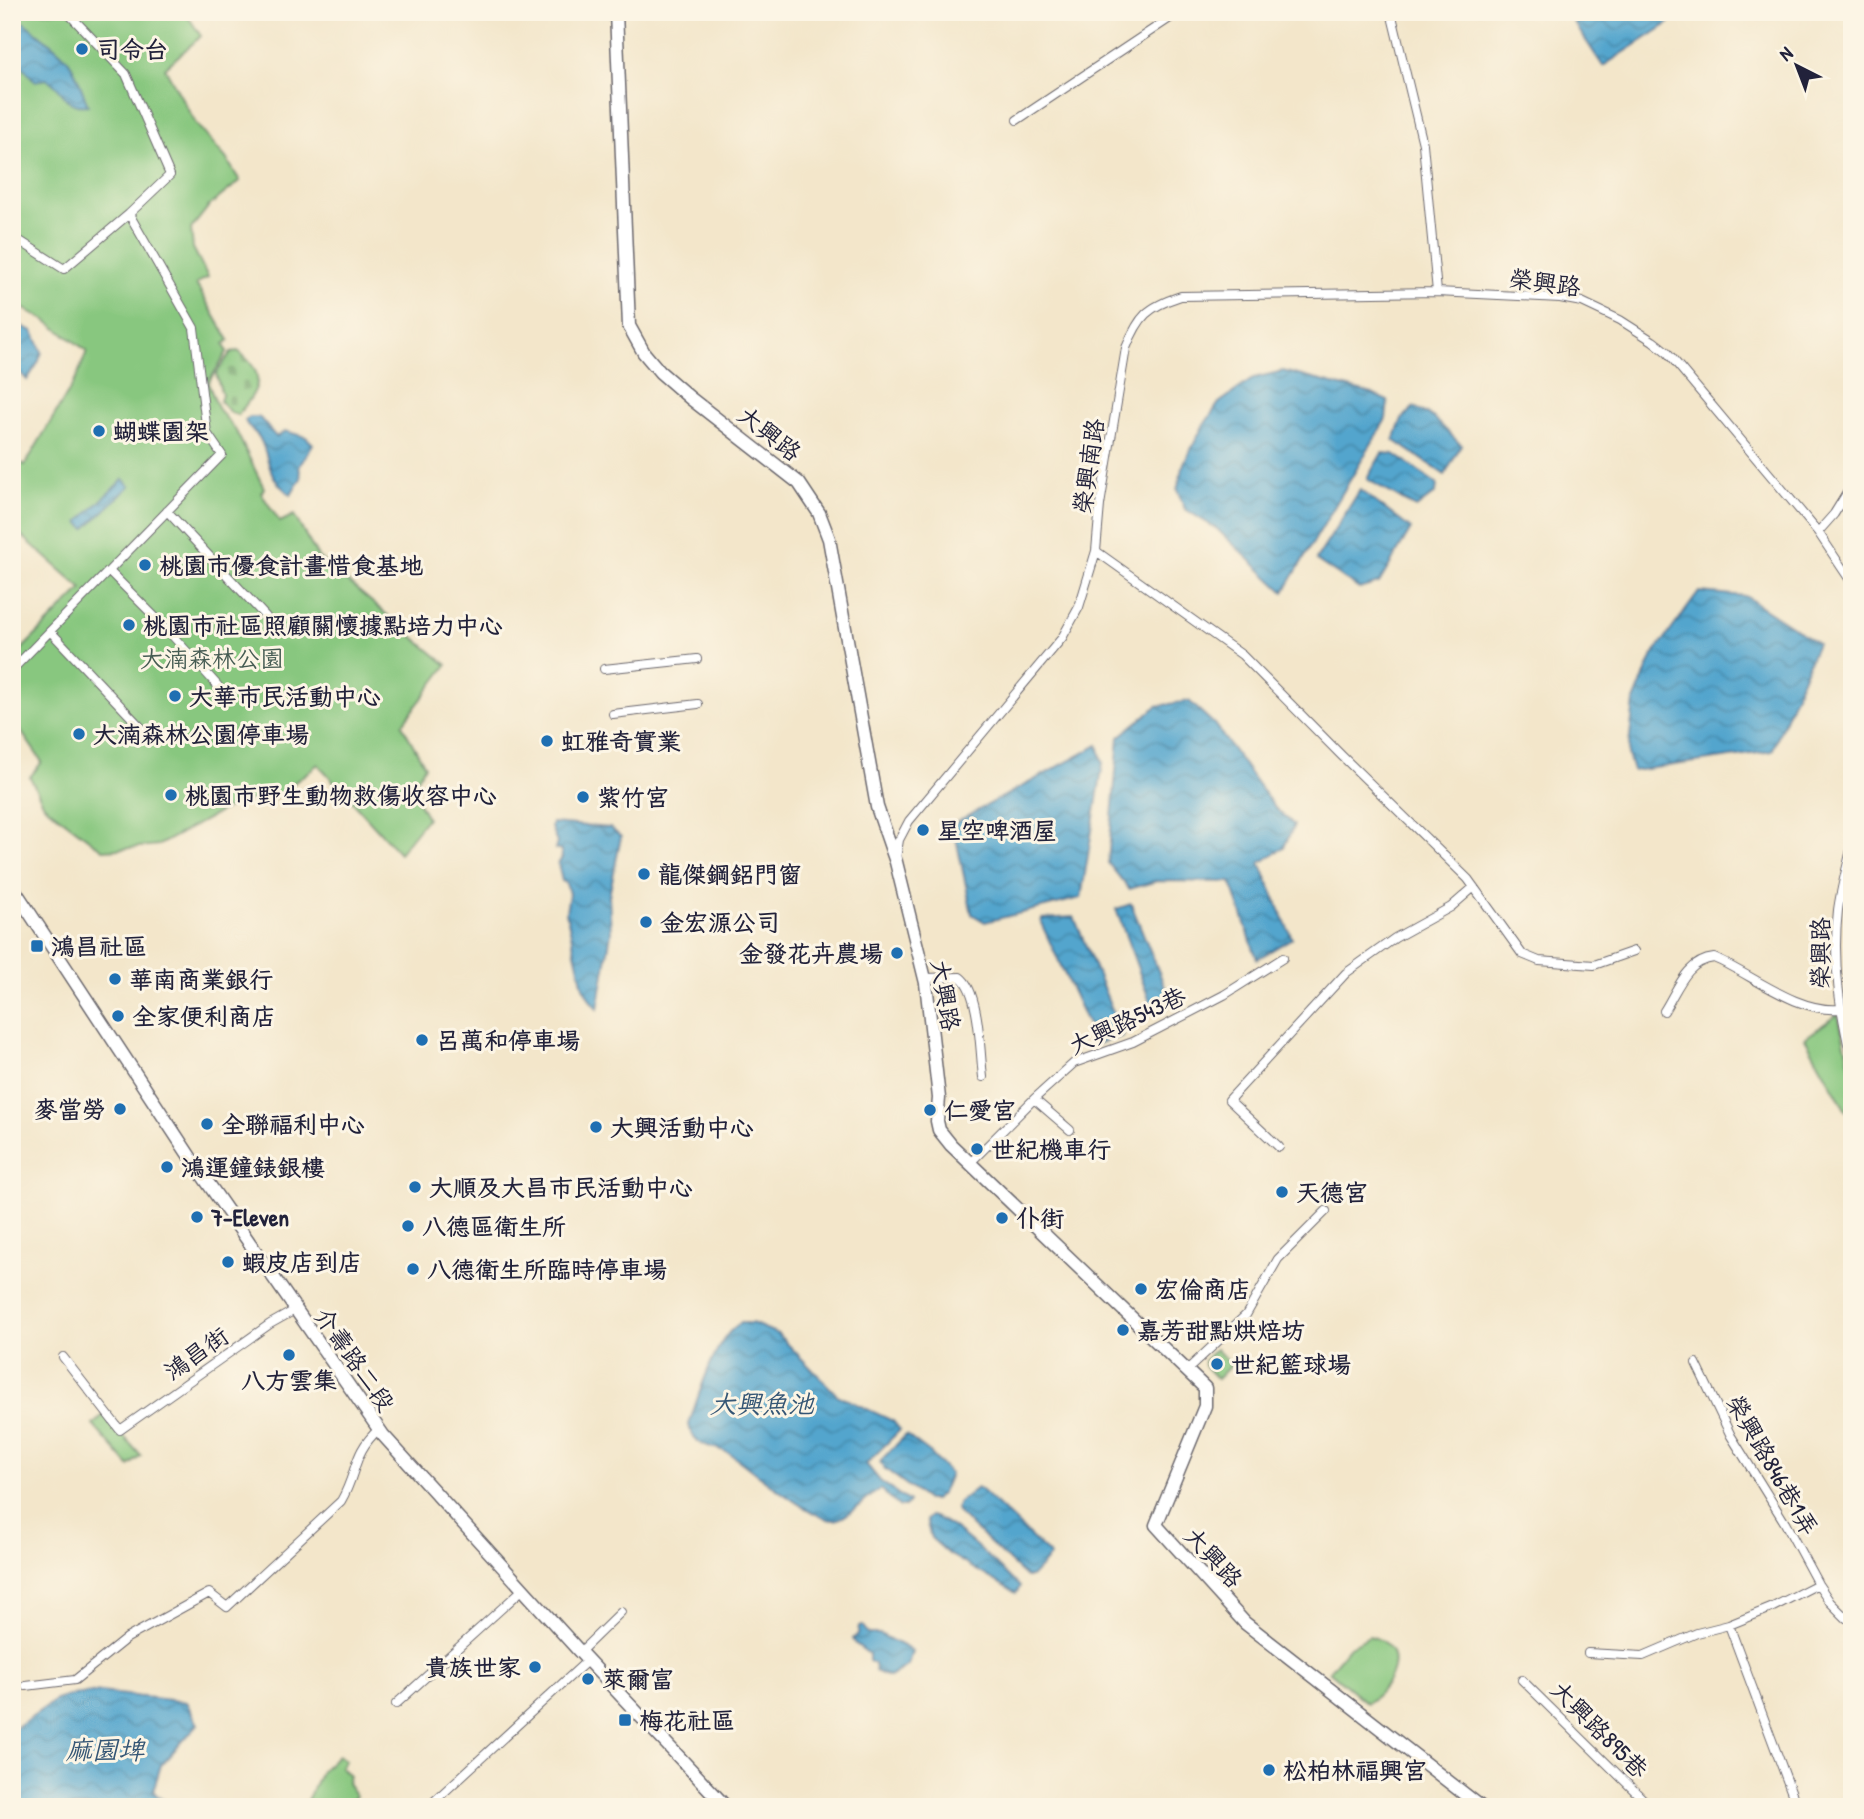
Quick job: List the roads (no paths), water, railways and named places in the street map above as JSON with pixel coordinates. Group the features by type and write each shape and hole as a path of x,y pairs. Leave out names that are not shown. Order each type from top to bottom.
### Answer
{"street":[{"path":"12,236 64,270 170,176 127,74 67,12"},
{"name":"大興路","path":"616,12 629,326 644,353 660,372 799,483 819,513 829,539 877,807 896,862 925,978 939,1098 939,1130 970,1163 1205,1388 1205,1406 1156,1525 1245,1623 1481,1807"},
{"path":"1017,120 1179,12"},
{"path":"1391,12 1423,144 1437,292"},
{"path":"12,670 222,455 207,433 194,328 129,214"},
{"name":"榮興南路","path":"896,862 900,840 909,821 1062,638 1079,607 1096,551 1100,505 1126,348 1144,314 1181,296 1437,292"},
{"name":"榮興路","path":"1437,292 1560,298 1582,302 1641,332 1667,352 1818,532 1852,583"},
{"path":"1818,532 1834,514 1852,485"},
{"path":"167,511 266,617"},
{"path":"1096,551 1242,654 1456,866 1522,954 1539,961 1594,965 1634,951"},
{"path":"109,571 218,686"},
{"path":"50,631 150,737 170,736"},
{"path":"604,670 697,659"},
{"path":"613,714 698,704"},
{"name":"榮興路","path":"1852,846 1838,909 1836,972 1840,1009 1852,1061"},
{"name":"介壽路二段","path":"12,886 116,1046 379,1429 522,1590 726,1807"},
{"path":"1279,1147 1229,1100 1346,973 1395,938 1451,907 1474,887"},
{"name":"大興路543巷","path":"970,1163 1074,1063 1133,1042 1224,995 1283,958"},
{"path":"1664,1011 1693,965 1701,959 1714,958 1802,1004 1825,1010 1840,1009"},
{"path":"925,978 960,977 965,980 975,1005 983,1077"},
{"path":"1034,1099 1070,1130"},
{"path":"1187,1370 1246,1315 1278,1259 1326,1211"},
{"name":"鴻昌街","path":"63,1357 120,1430 270,1324 295,1310"},
{"name":"榮興路846巷1弄","path":"1696,1363 1731,1436 1785,1523 1818,1584 1830,1602 1849,1616"},
{"path":"26,1686 75,1680 127,1638 209,1593 227,1607 341,1501 351,1485 357,1456 367,1439 379,1429"},
{"path":"1588,1653 1643,1656 1697,1633 1729,1625 1771,1608 1818,1584"},
{"path":"396,1704 522,1590"},
{"path":"428,1807 584,1656 621,1612"},
{"path":"1729,1625 1797,1807"},
{"name":"大興路895巷","path":"1522,1680 1651,1807"}],"water":[{"path":"12,12 67,59 77,75 88,105 74,104 47,79 35,81 23,67 12,63"},
{"path":"1572,12 1673,12 1669,23 1603,66 1571,18"},
{"path":"12,322 33,331 42,352 27,380 12,363"},
{"path":"1283,371 1372,394 1388,401 1386,419 1284,592 1217,529 1185,509 1177,490 1184,463 1219,403 1254,378"},
{"path":"1414,407 1434,418 1461,445 1445,475 1394,440 1402,419"},
{"path":"259,417 276,437 285,431 306,437 313,444 299,467 301,478 291,495 272,474 259,437 246,423 245,420"},
{"path":"1382,453 1394,454 1437,484 1436,493 1416,508 1367,479"},
{"path":"123,479 130,486 85,529 79,522"},
{"path":"1360,490 1411,529 1379,583 1359,589 1316,560"},
{"path":"1699,592 1745,596 1817,643 1772,751 1633,771 1628,755 1634,701 1653,655"},
{"path":"1189,701 1214,724 1275,808 1294,825 1284,847 1260,863 1292,938 1257,959 1231,882 1157,881 1129,889 1108,863 1119,737 1157,706"},
{"path":"1098,745 1103,763 1081,898 985,922 972,914 953,824"},
{"path":"552,823 610,828 621,837 609,896 611,933 598,1009 583,987 566,912 569,894 558,864 562,858 561,851 555,849 557,843"},
{"path":"1131,904 1172,1004 1155,1015 1116,909"},
{"path":"1074,917 1123,1036 1097,1044 1041,923 1042,919"},
{"name":"大興魚池","path":"741,1323 752,1323 778,1334 837,1395 893,1421 900,1430 866,1464 880,1481 909,1502 905,1507 900,1507 880,1489 846,1515 835,1520 826,1518 798,1503 730,1454 695,1439 689,1424 709,1368 723,1341 731,1330"},
{"path":"906,1435 931,1454 950,1474 942,1493 934,1500 927,1500 880,1463"},
{"path":"977,1488 1049,1554 1050,1557 1031,1577 1026,1577 958,1513 956,1509 959,1502"},
{"path":"930,1516 951,1526 976,1546 1020,1587 1016,1593 949,1554 931,1538 926,1520"},
{"path":"859,1626 863,1626 868,1634 880,1634 912,1651 908,1665 889,1677 875,1671 874,1664 869,1661 869,1654 853,1639 858,1634"},
{"name":"麻園埤","path":"100,1692 186,1702 198,1724 161,1765 153,1791 161,1799 184,1807 12,1807 12,1730 56,1700"}],"place":[{"name":"司令台","path":"82,49"},
{"name":"蝴蝶園架","path":"99,431"},
{"name":"桃園市優食計畫惜食基地","path":"145,565"},
{"name":"桃園市社區照顧關懷據點培力中心","path":"129,625"},
{"name":"大華市民活動中心","path":"175,696"},
{"name":"大湳森林公園停車場","path":"79,734"},
{"name":"虹雅奇實業","path":"547,741"},
{"name":"桃園市野生動物救傷收容中心","path":"171,795"},
{"name":"紫竹宮","path":"583,797"},
{"name":"星空啤酒屋","path":"923,830"},
{"name":"龍傑鋼鋁門窗","path":"644,874"},
{"name":"金宏源公司","path":"646,922"},
{"name":"鴻昌社區","path":"37,946"},
{"name":"金發花卉農場","path":"897,953"},
{"name":"華南商業銀行","path":"115,979"},
{"name":"全家便利商店","path":"118,1016"},
{"name":"呂萬和停車場","path":"422,1040"},
{"name":"麥當勞","path":"120,1109"},
{"name":"仁愛宮","path":"930,1110"},
{"name":"全聯福利中心","path":"207,1124"},
{"name":"大興活動中心","path":"596,1127"},
{"name":"世紀機車行","path":"977,1149"},
{"name":"鴻運鐘錶銀樓","path":"167,1167"},
{"name":"大順及大昌市民活動中心","path":"415,1187"},
{"name":"天德宮","path":"1282,1192"},
{"name":"7-Eleven","path":"197,1217"},
{"name":"仆街","path":"1002,1218"},
{"name":"八德區衛生所","path":"408,1226"},
{"name":"蝦皮店到店","path":"228,1262"},
{"name":"八德衛生所臨時停車場","path":"413,1269"},
{"name":"宏倫商店","path":"1141,1289"},
{"name":"嘉芳甜點烘焙坊","path":"1123,1330"},
{"name":"八方雲集","path":"289,1355"},
{"name":"世紀籃球場","path":"1217,1364"},
{"name":"貴族世家","path":"535,1667"},
{"name":"萊爾富","path":"588,1679"},
{"name":"梅花社區","path":"625,1720"},
{"name":"松柏林福興宮","path":"1269,1770"}],"park label":[{"name":"大湳森林公園","path":"212,658"}]}
